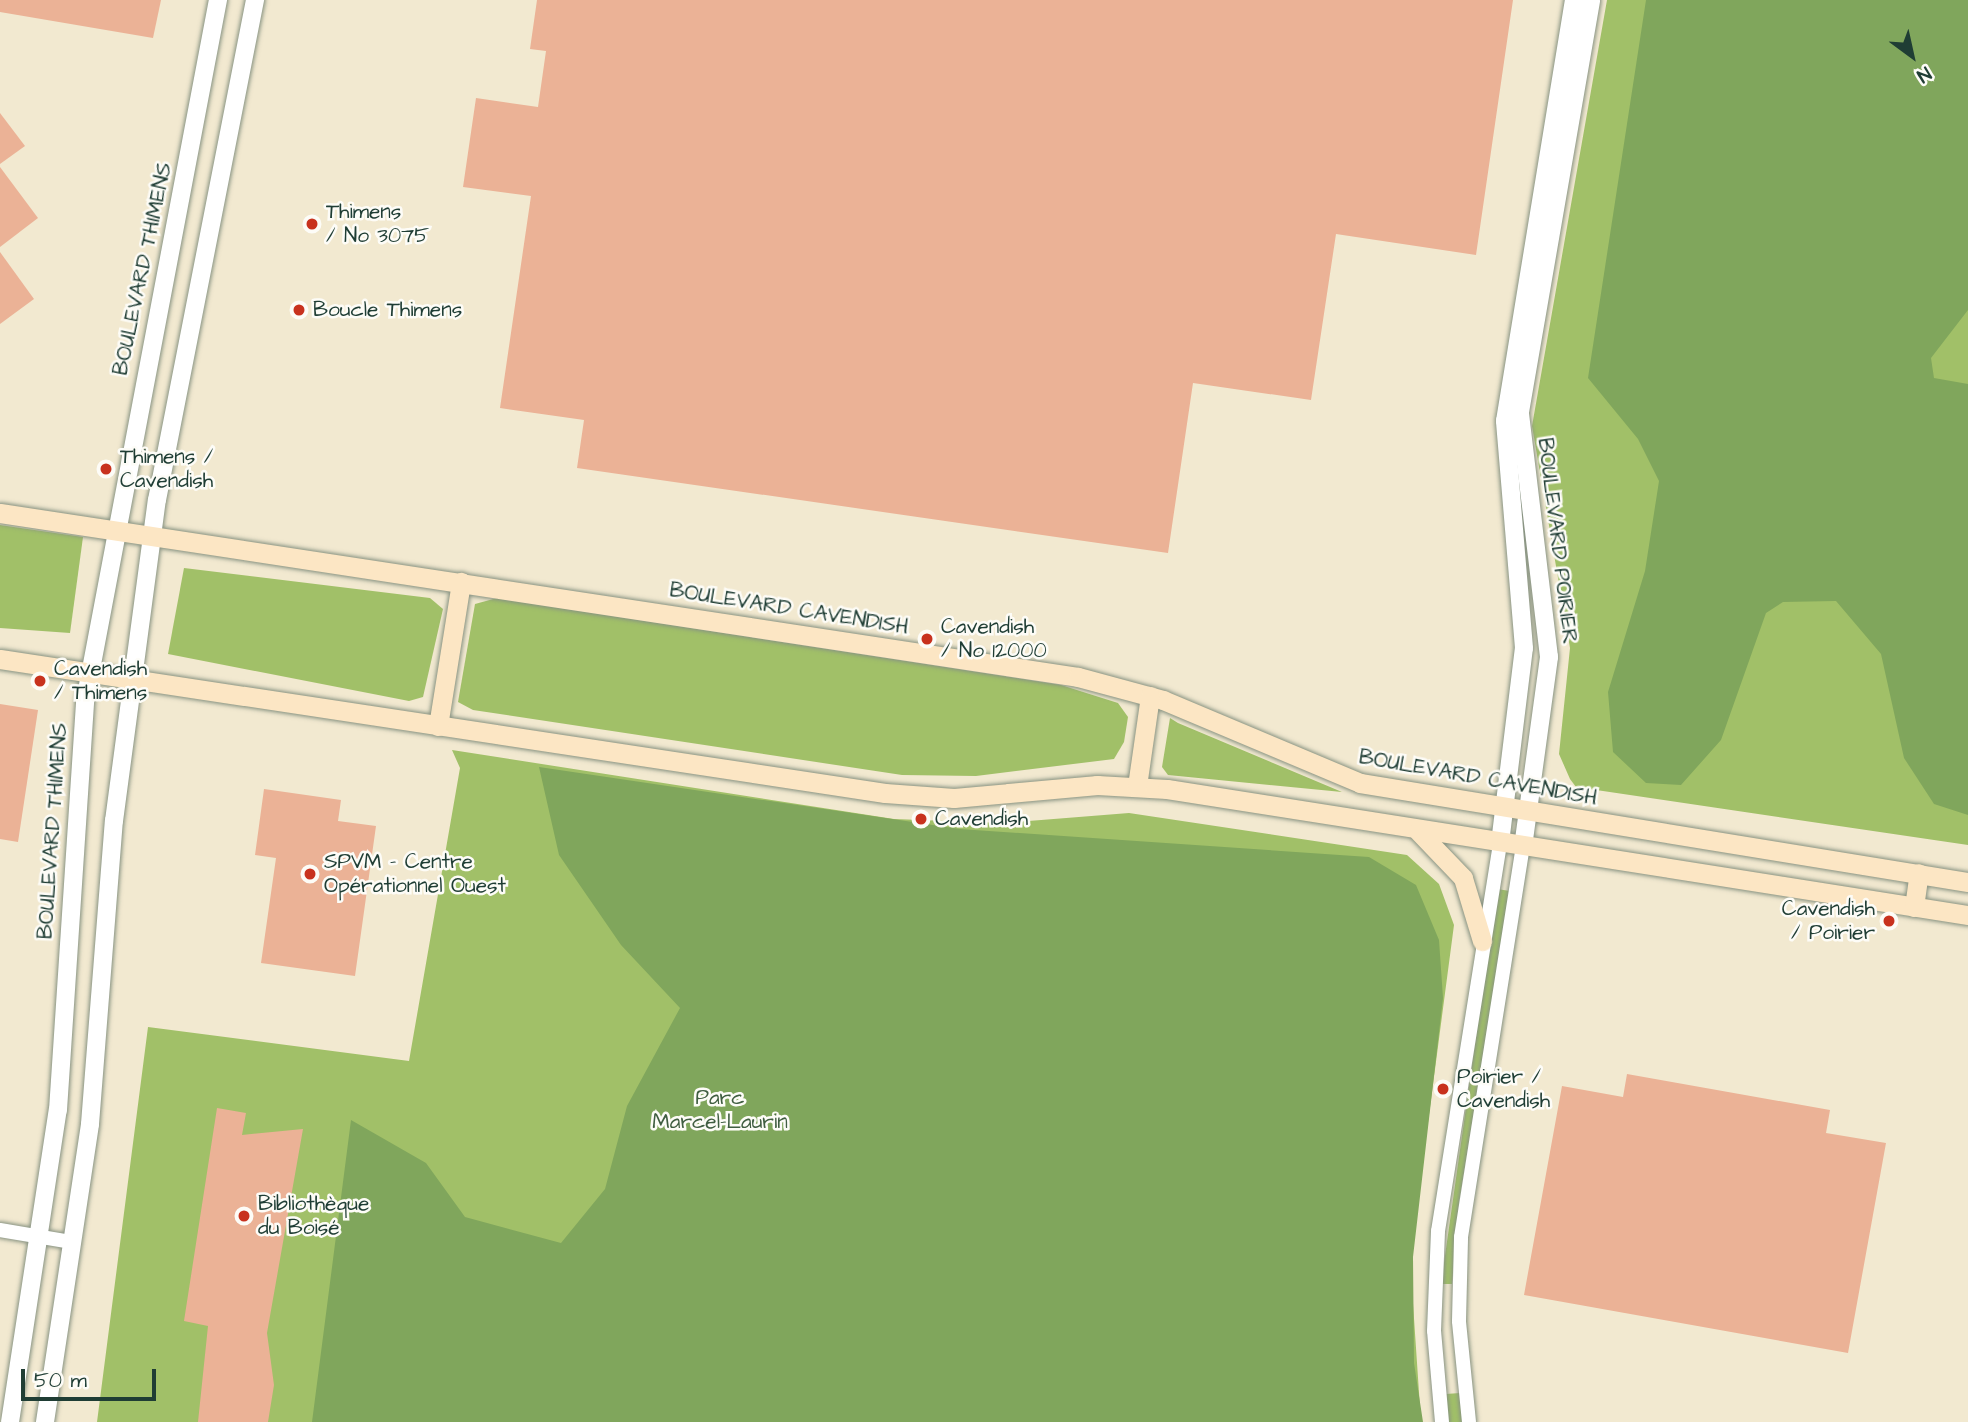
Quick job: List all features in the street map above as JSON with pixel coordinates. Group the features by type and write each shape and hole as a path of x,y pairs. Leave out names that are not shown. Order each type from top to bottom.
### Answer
{"main road":[{"name":"BOULEVARD CAVENDISH","path":"0,513 1078,677 1150,696 1342,778 1529,812 1968,882"},
{"path":"438,726 461,582"},
{"path":"0,659 909,796 1137,786 1968,915"},
{"path":"1137,786 1150,696"},
{"path":"1417,830 1463,878 1482,941"},
{"path":"1914,908 1919,873"}],"street":[{"name":"BOULEVARD THIMENS","path":"10,1422 58,1110 91,673 115,530 218,0"},
{"path":"45,1422 90,1124 114,821 133,679 155,535 255,0"},
{"name":"BOULEVARD POIRIER","path":"1442,1422 1436,1248 1521,705 1524,629 1505,421 1574,0"},
{"name":"BOULEVARD POIRIER","path":"1469,1422 1459,1321 1461,1237 1529,812 1549,657 1520,412 1591,0"},
{"path":"0,1230 72,1242"}],"green space":[{"path":"1607,0 1968,0 1968,845 1576,787 1559,754 1570,648 1532,426"},
{"path":"1646,0 1968,0 1968,310 1931,358 1934,378 1968,384 1968,815 1934,804 1904,758 1881,654 1836,601 1783,602 1766,613 1721,740 1681,785 1646,783 1613,752 1608,692 1645,571 1659,481 1638,439 1588,378"},
{"path":"0,525 83,537 70,633 0,628"},
{"path":"184,568 430,598 443,609 423,697 409,701 168,654"},
{"path":"497,598 1061,685 1118,703 1128,717 1124,742 1114,759 976,776 902,775 473,710 458,702 475,604"},
{"path":"1170,718 1342,792 1168,775 1162,767"},
{"name":"Parc Marcel-Laurin","path":"452,750 894,819 1003,823 1129,813 1407,855 1439,884 1454,925 1410,1259 1421,1422 97,1422 148,1027 409,1061 460,768"},
{"name":"Parc Marcel-Laurin","path":"539,767 960,829 1369,857 1416,885 1439,940 1443,998 1413,1257 1414,1363 1423,1422 312,1422 351,1120 426,1163 465,1217 561,1243 605,1189 627,1106 680,1008 621,945 559,855"},
{"path":"1497,889 1510,891 1459,1203 1452,1284 1441,1284"},
{"path":"1460,1393 1463,1422 1448,1422 1446,1394"}],"building":[{"path":"0,0 161,0 153,38 0,12"},
{"path":"537,0 1513,0 1476,255 1336,234 1311,400 1193,383 1168,553 577,468 584,420 500,408 531,196 463,187 476,98 538,107 546,51 530,49"},
{"path":"0,113 25,146 0,164"},
{"path":"0,167 38,218 0,247"},
{"path":"0,252 34,299 0,324"},
{"path":"0,704 38,710 18,842 0,839"},
{"path":"264,789 341,800 338,821 376,826 355,976 261,963 276,858 255,855"},
{"path":"1627,1074 1830,1110 1826,1133 1886,1143 1848,1353 1524,1295 1562,1086 1623,1097"},
{"name":"Bibliothèque du Boisé","path":"217,1108 246,1113 242,1135 303,1129 267,1333 274,1385 268,1422 198,1422 208,1326 184,1321"}],"place":[{"name":"Thimens / No 3075","path":"312,224"},
{"name":"Boucle Thimens","path":"299,310"},
{"name":"Thimens / Cavendish","path":"106,469"},
{"name":"Cavendish / No 12000","path":"927,639"},
{"name":"Cavendish / Thimens","path":"40,681"},
{"name":"Cavendish","path":"921,819"},
{"name":"SPVM - Centre Opérationnel Ouest","path":"310,874"},
{"name":"Cavendish / Poirier","path":"1889,921"},
{"name":"Poirier / Cavendish","path":"1443,1089"},
{"name":"Bibliothèque du Boisé","path":"244,1216"}]}
